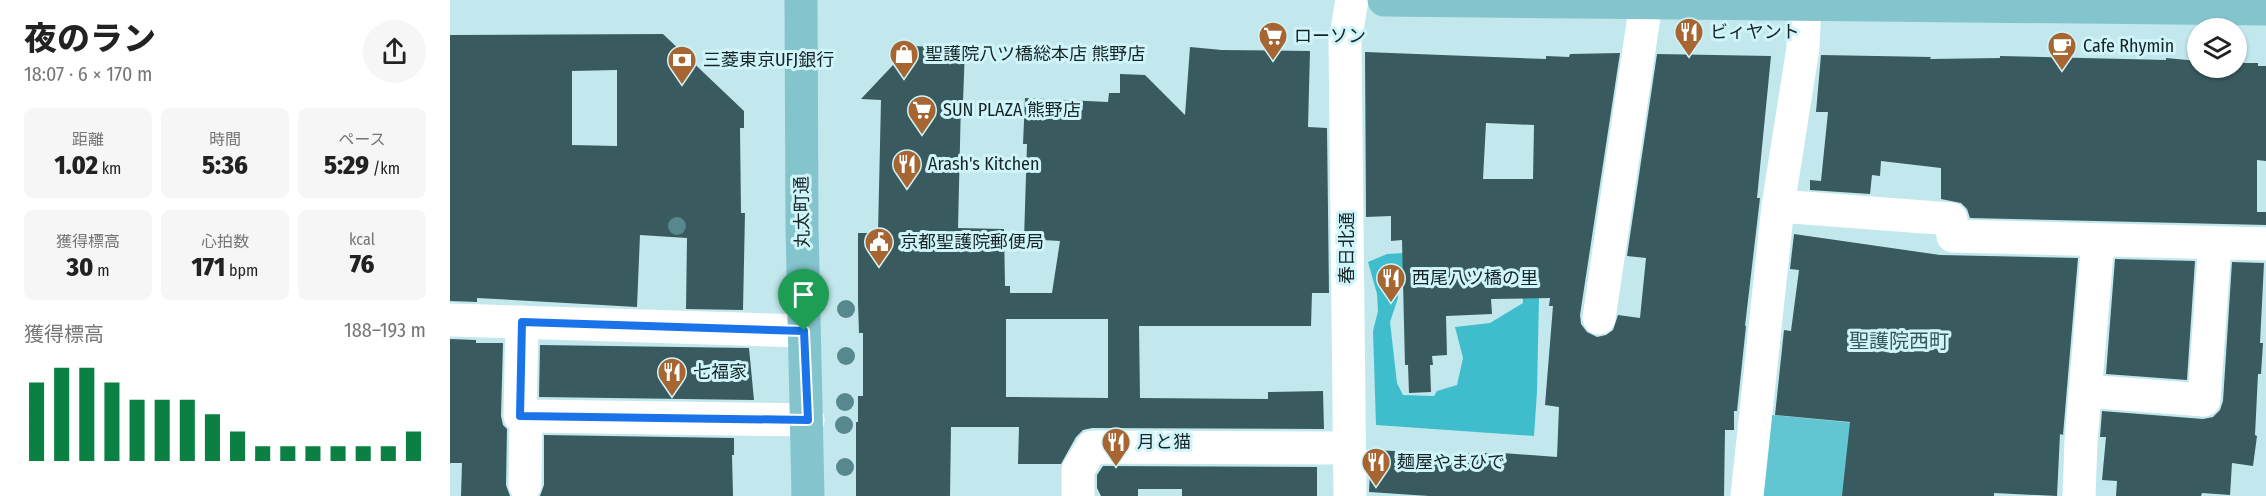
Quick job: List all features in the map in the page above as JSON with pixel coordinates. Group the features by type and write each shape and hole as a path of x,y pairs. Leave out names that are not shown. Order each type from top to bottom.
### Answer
{"main road":[{"name":"丸太町通","path":"801,0 808,496"},
{"path":"1384,0 1805,4 2110,3 2266,9"}],"street":[{"name":"春日北通","path":"1350,496 1345,41 1352,0"},
{"path":"1599,318 1646,3"},
{"path":"1747,496 1778,206 1803,48 1805,4"},
{"path":"1778,206 1951,219 1953,236 2266,244"},
{"path":"2079,496 2085,391 2098,241"},
{"path":"2085,391 2204,400 2215,243"},
{"path":"450,320 804,331"},
{"path":"522,322 520,416 808,420"},
{"path":"525,485 526,416"},
{"path":"1078,496 1078,470 1092,447 1348,448"}],"shaded area":[{"path":"1420,252 1419,268 1396,270 1398,298 1390,322 1397,383 1403,395 1434,396 1437,391 1457,385 1463,358 1455,327 1490,323 1523,303 1522,288 1539,297 1534,436 1376,425 1373,331 1378,311 1377,294 1368,262 1387,254"},
{"path":"1762,414 1936,431 1932,496 1753,496"}],"building":[{"path":"663,34 744,111 744,128 740,128 741,213 745,213 743,310 686,309 687,238 640,235 637,307 477,298 477,302 450,301 450,35","holes":["617,70 617,146 572,145 572,71"]},
{"path":"911,46 965,48 963,102 961,102 958,228 1004,229 1005,286 1010,286 1010,293 1052,293 1060,241 1024,239 1027,144 1023,144 1025,98 1108,102 1109,93 1120,93 1120,74 1145,75 1185,115 1190,47 1222,50 1310,51 1308,127 1327,128 1329,293 1312,293 1311,326 1139,326 1140,398 1268,399 1268,392 1323,391 1324,429 1092,428 1083,430 1076,437 1061,464 1018,464 1019,427 951,427 950,496 856,496 856,422 858,422 858,396 863,396 863,333 859,333 858,303 858,233 878,233 881,100 861,99","holes":["1006,319 1108,319 1108,398 1006,397"]},
{"path":"1365,52 1546,59 1546,56 1569,57 1570,54 1620,53 1580,315 1581,324 1587,332 1597,337 1606,335 1613,330 1618,315 1640,318 1646,258 1627,256 1657,54 1771,56 1757,198 1760,198 1737,411 1734,411 1734,430 1725,430 1724,496 1429,496 1369,492 1371,450 1395,451 1394,458 1461,460 1462,453 1557,457 1559,407 1545,405 1553,306 1549,306 1550,298 1491,299 1492,314 1446,316 1447,355 1432,356 1431,392 1409,393 1408,365 1405,365 1402,240 1391,241 1391,216 1366,217","holes":["1486,123 1534,125 1533,179 1483,179"]},
{"path":"1821,55 1931,57 1930,59 2000,58 2000,56 2166,60 2166,58 2187,60 2187,78 2247,78 2247,63 2258,63 2258,66 2266,66 2266,161 2257,160 2257,212 2266,212 2266,225 1970,218 1967,209 1961,203 1941,199 1941,168 1881,161 1880,176 1872,175 1870,194 1810,190 1810,180 1821,181 1828,112 1816,112"},
{"path":"1794,234 1940,255 2078,258 2063,435 2060,434 2057,496 1994,493 1994,496 1842,496 1850,422 1775,415 1784,330 1791,331 1799,270 1790,269"},
{"path":"2115,259 2195,261 2187,380 2106,374"},
{"path":"2232,262 2264,263 2260,343 2263,343 2261,374 2258,374 2255,435 2257,436 2253,466 2232,463 2230,495 2202,493 2201,496 2116,496 2117,481 2102,480 2106,437 2100,437 2102,411 2203,419 2213,417 2220,410 2223,401"},
{"path":"450,339 476,340 476,343 503,343 501,416 503,425 507,429 506,485 510,496 461,496 462,463 450,463"},
{"path":"540,345 749,348 754,400 539,397"},
{"path":"544,435 734,438 733,496 540,496 544,485"},
{"path":"1103,466 1317,467 1317,496 1182,496 1182,489 1138,489 1138,496 1101,496 1097,488 1097,475"}],"place":[{"name":"ビィヤント","path":"1689,58"},
{"name":"ローソン","path":"1273,62"},
{"name":"Cafe Rhymin","path":"2062,72"},
{"name":"聖護院八ツ橋総本店 熊野店","path":"904,80"},
{"name":"三菱東京UFJ銀行","path":"682,86"},
{"name":"SUN PLAZA 熊野店","path":"922,136"},
{"name":"Arash's Kitchen","path":"907,190"},
{"name":"京都聖護院郵便局","path":"879,268"},
{"name":"西尾八ツ橋の里","path":"1391,304"},
{"name":"七福家","path":"672,398"},
{"name":"月と猫","path":"1116,468"},
{"name":"麺屋やまひで","path":"1376,488"}],"district":[{"name":"聖護院西町","path":"1899,341"}],"route":[{"path":"522,322 804,331 808,420 520,416 522,322"}]}
